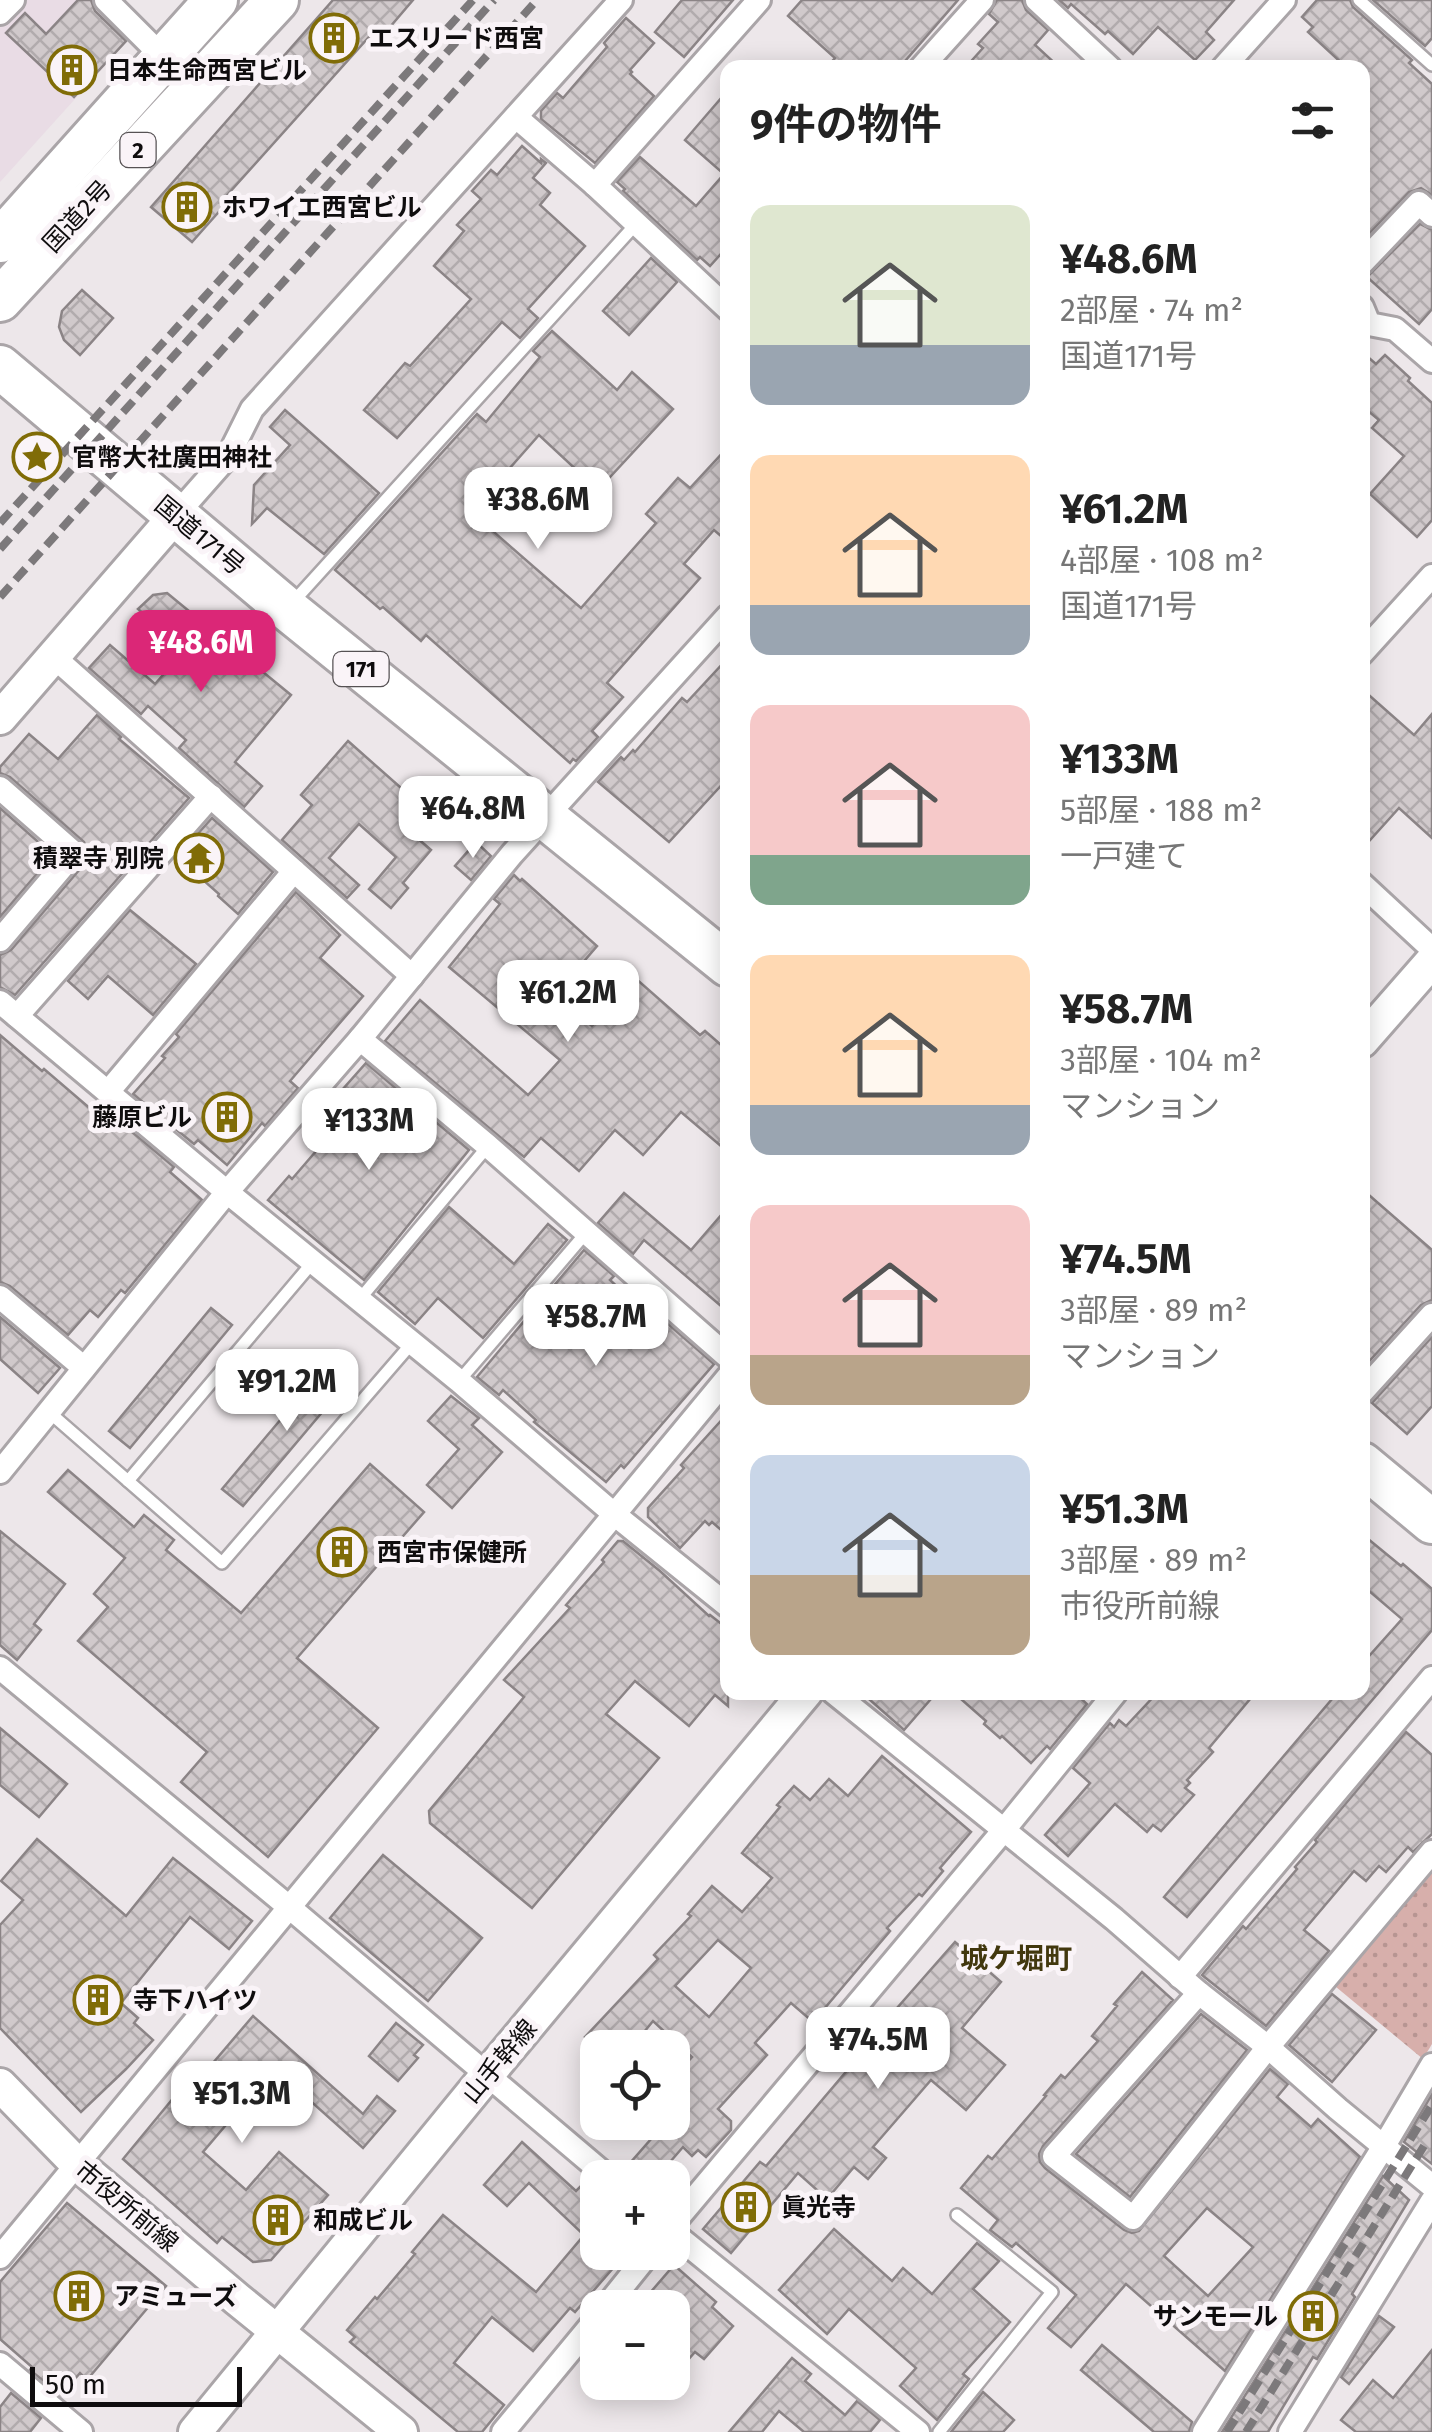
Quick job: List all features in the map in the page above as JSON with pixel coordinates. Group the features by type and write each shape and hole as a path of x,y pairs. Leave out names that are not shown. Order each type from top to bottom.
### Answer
{"highway":[{"name":"国道2号","path":"0,241 216,0"},
{"name":"国道2号","path":"0,300 277,0"},
{"name":"国道171号","path":"0,368 287,609 720,959"},
{"path":"1370,1471 1432,1522"}],"street":[{"path":"0,13 14,0"},
{"path":"106,0 164,58"},
{"path":"0,718 229,455 252,409 621,0"},
{"path":"596,185 759,0"},
{"path":"928,60 982,0"},
{"path":"1037,0 1101,60"},
{"path":"1230,60 1284,0"},
{"path":"516,117 720,292"},
{"path":"1370,254 1418,203 1432,215"},
{"path":"1370,322 1396,328 1428,349"},
{"path":"1370,644 1432,576"},
{"path":"4,1457 49,1412 227,1192 360,1039 512,854 720,625"},
{"path":"54,657 412,976"},
{"path":"0,788 74,853 0,940"},
{"path":"210,796 8,1009 720,1600"},
{"path":"108,1092 294,871"},
{"path":"1370,891 1432,948"},
{"path":"1370,1032 1432,961"},
{"path":"360,1039 720,1350"},
{"path":"0,1297 84,1368"},
{"path":"1370,1383 1432,1316"},
{"path":"0,2258 720,1388"},
{"path":"0,1668 587,2160"},
{"path":"1180,1976 1432,1678"},
{"name":"山手幹線","path":"195,2432 799,1700"},
{"path":"843,1700 1432,2186"},
{"path":"690,2207 1110,1700"},
{"path":"1199,1993 1054,2156 1133,2218 1268,2047 1432,1852"},
{"path":"1204,2432 1432,2064"},
{"name":"市役所前線","path":"0,2085 76,2163 401,2432"},
{"path":"1290,2432 1432,2201"},
{"path":"690,2244 905,2428"},
{"path":"619,2290 636,2270"},
{"path":"502,2432 580,2338"},
{"path":"0,2364 81,2432"}],"lane":[{"path":"1360,0 1432,65"},
{"path":"287,609 636,224"},
{"path":"359,1300 488,1146"},
{"path":"459,1381 585,1234"},
{"path":"128,1481 313,1262"},
{"path":"49,1412 222,1564 412,1343"},
{"path":"940,2432 1052,2292 957,2215"}],"shaded area":[{"path":"0,0 91,0 130,38 0,182"},
{"path":"1432,1862 1432,2044 1423,2059 1330,1982"}],"building":[{"name":"日本生命西宮ビル","path":"78,0 91,0 95,11 126,41 74,97 6,33 25,13 46,34"},
{"path":"333,0 413,0 384,34 377,28 220,203 224,206 192,242 151,207"},
{"path":"682,0 733,0 684,57 655,32"},
{"path":"802,0 958,0 906,60 833,60 788,16"},
{"path":"997,0 1022,0 1026,10 1048,30 1035,45 1051,60 972,60 983,48 978,44 998,22 989,14"},
{"path":"1059,0 1234,0 1206,32 1214,40 1195,60 1158,27 1133,54 1071,4 1068,8"},
{"path":"1317,0 1350,0 1432,84 1432,195 1421,188 1409,192 1370,233 1370,60 1338,60 1308,32 1313,27 1302,17"},
{"path":"1373,0 1432,0 1432,38 1425,46"},
{"path":"626,18 654,43 630,74 654,96 595,163 541,119 541,111 557,93 563,98 607,47 604,43"},
{"path":"720,99 720,171 685,140"},
{"path":"522,146 546,163 533,178 550,193 540,205 585,246 528,309 538,318 520,338 502,322 397,438 364,410 405,363 410,366 471,299 434,266 464,231 457,225 481,199 472,191 491,170 497,175"},
{"path":"640,157 696,206 720,179 720,255 710,266 700,257 697,260 617,182"},
{"path":"1420,224 1432,230 1432,309 1419,324 1370,280 1370,274"},
{"path":"651,258 677,282 629,335 603,311"},
{"path":"82,290 113,318 80,355 64,340 59,327 62,311"},
{"path":"552,331 617,390 632,372 673,409 598,490 539,435 471,512 581,608 656,523 646,514 678,478 690,488 720,456 720,535 714,530 684,564 700,578 607,683 623,697 592,731 598,737 570,763 426,635 421,641 335,570 477,414 486,422 540,357 533,351"},
{"path":"1385,355 1432,403 1432,520 1417,537 1370,494 1404,456 1372,428 1379,420 1370,413 1370,359 1376,364"},
{"path":"285,410 379,493 324,554 267,508 252,524 254,485 290,445 270,427"},
{"path":"167,593 291,695 235,762 262,786 244,807 179,748 186,740 148,706 141,714 89,668 110,645 155,684 185,650 138,609 153,595"},
{"path":"720,667 720,787 669,842 598,782 621,757 624,760 635,752 682,698 687,702"},
{"path":"1370,696 1414,735 1432,714 1432,838 1399,808 1370,840"},
{"path":"97,715 119,739 189,798 15,995 0,987 0,955 11,950 89,855 84,842 10,777 0,773 0,767 29,734 58,759"},
{"path":"348,741 418,803 401,824 431,850 403,883 408,888 391,908 369,889 396,857 359,824 329,858 359,885 347,898 282,840 312,805 301,795"},
{"path":"0,808 53,855 0,917"},
{"path":"212,818 273,872 238,914 177,857"},
{"path":"476,842 491,856 471,880 455,866"},
{"path":"514,875 597,946 555,995 592,1026 634,977 700,1035 705,1031 720,1044 720,1145 681,1112 643,1155 615,1130 579,1171 541,1138 524,1157 385,1041 420,1000 528,1095 560,1060 449,967 500,904 494,899"},
{"path":"296,892 340,935 320,958 363,996 290,1081 298,1088 227,1165 198,1140 194,1144 133,1094 165,1058 162,1056 179,1037 176,1034"},
{"path":"130,910 196,964 153,1015 108,976 88,999 68,981"},
{"path":"0,1035 107,1123 113,1116 174,1167 170,1172 202,1200 125,1293 121,1290 98,1317 90,1310 68,1335 0,1282"},
{"path":"366,1063 469,1150 364,1280 268,1200 289,1176 292,1179 342,1121 327,1107"},
{"path":"624,1193 691,1250 720,1216 720,1305 644,1240 633,1254 598,1223"},
{"path":"1370,1196 1432,1250 1432,1300 1421,1305 1370,1360"},
{"path":"449,1207 514,1264 548,1224 567,1240 483,1338 438,1298 415,1324 378,1292"},
{"path":"584,1250 614,1276 610,1280 662,1329 667,1323 714,1364 624,1468 621,1465 606,1482 534,1422 503,1390 499,1395 477,1377"},
{"path":"211,1308 232,1325 130,1448 109,1431"},
{"path":"0,1317 60,1368 38,1393 0,1359"},
{"path":"1432,1337 1432,1406 1407,1434 1372,1403"},
{"path":"330,1361 351,1378 243,1506 222,1489"},
{"path":"451,1396 479,1418 472,1425 502,1452 452,1508 427,1485 459,1449 428,1421"},
{"path":"720,1422 720,1529 705,1521 680,1548 648,1517 648,1508 684,1468 681,1465"},
{"path":"370,1464 424,1512 297,1658 378,1728 268,1857 181,1782 207,1752 78,1641 108,1607 94,1594 125,1558 48,1492 68,1470 134,1527 144,1515 174,1540 166,1550 241,1613"},
{"path":"0,1531 65,1584 34,1624 41,1630 17,1660 0,1645"},
{"path":"618,1541 623,1541 720,1623 720,1699 715,1695 689,1726 635,1681 606,1714 659,1758 532,1908 430,1823 429,1811 524,1697 504,1680 570,1608 566,1605"},
{"path":"1370,1541 1432,1589 1432,1630 1187,1917 1164,1897 1331,1700 1370,1700 1370,1655 1402,1619 1370,1592"},
{"path":"870,1700 930,1700 904,1730"},
{"path":"962,1700 1083,1700 1087,1704 1050,1749 1047,1746 1031,1763 984,1724 986,1721"},
{"path":"1150,1700 1249,1700 1209,1748 1213,1752 1187,1780 1190,1783 1185,1788 1194,1795 1161,1831 1153,1825 1147,1832 1115,1804 1068,1856 1045,1835 1090,1783 1073,1768 1110,1723 1114,1727 1119,1720 1126,1726"},
{"path":"0,1728 67,1784 39,1817 0,1785"},
{"path":"1406,1732 1432,1755 1432,1834 1413,1852 1408,1847 1386,1872 1379,1866 1366,1881 1354,1871 1304,1930 1329,1951 1266,2026 1202,1975 1297,1869 1315,1840"},
{"path":"882,1756 971,1832 940,1868 943,1871 887,1928 890,1931 813,2022 791,2003 755,2043 767,2055 718,2109 731,2121 731,2130 706,2157 698,2150 692,2156 683,2147 672,2160 633,2160 650,2140 690,2140 690,2030 663,2030 653,2021 646,2030 592,2030 658,1959 654,1955 691,1916 688,1914 712,1886 742,1912 772,1878 742,1853 794,1786 810,1800 829,1779 848,1796","holes":["718,1940 751,1968 709,2017 675,1986"]},
{"path":"37,1839 126,1916 173,1858 252,1921 229,1949 190,1917 121,2003 138,2018 134,2023 153,2040 81,2112 0,2028 0,1925 23,1900 1,1881"},
{"path":"383,1855 482,1938 428,2001 330,1918"},
{"path":"955,1942 1001,1982 962,2028 1005,2065 966,2110 931,2080 873,2147 886,2158 868,2179 854,2167 827,2199 798,2173 731,2253 703,2229 760,2162 766,2166"},
{"path":"1142,1972 1173,2000 1039,2154 1045,2168 1124,2230 1139,2231 1270,2069 1288,2084 1277,2097 1311,2127 1318,2119 1360,2157 1225,2371 1126,2284 1071,2347 1048,2328 1076,2295 1016,2243 1012,2247 990,2230 998,2220 961,2188 988,2156 992,2159 1061,2075 1065,2078 1098,2041 1092,2036 1117,2006 1114,2004","holes":["1207,2208 1253,2247 1208,2296 1164,2256"]},
{"path":"1332,1994 1376,2030 1332,2082 1289,2045"},
{"path":"1201,2014 1247,2050 1130,2197 1076,2154"},
{"path":"253,2016 363,2114 377,2096 395,2111 363,2148 277,2071 240,2115 237,2112 203,2152 246,2190 279,2152 328,2195 271,2260 253,2262 222,2237 217,2243 123,2159 189,2079 195,2084"},
{"path":"396,2023 423,2045 414,2055 418,2058 398,2081 369,2056"},
{"path":"1432,2094 1432,2164 1404,2142"},
{"path":"522,2142 576,2191 580,2187 580,2231 529,2183 507,2206 484,2185"},
{"name":"サンモール","path":"1383,2176 1409,2200 1317,2359 1313,2357 1268,2432 1222,2432"},
{"name":"アミューズ","path":"67,2203 166,2286 87,2380 80,2373 61,2395 0,2339 0,2282"},
{"path":"443,2215 536,2292 580,2240 580,2270 611,2270 594,2290 580,2290 580,2306 575,2312 570,2308 533,2351 492,2317 454,2363 504,2405 482,2432 458,2432 350,2342 355,2337 347,2330 415,2254 412,2252"},
{"path":"834,2229 892,2281 903,2268 932,2294 977,2243 999,2261 973,2289 1010,2322 963,2374 969,2379 937,2420 900,2386 916,2368 849,2309 827,2334 779,2290"},
{"path":"670,2270 680,2270 716,2302 712,2307 733,2326 704,2359 695,2352 690,2358 690,2290 652,2290"},
{"path":"1379,2316 1394,2327 1349,2384 1341,2377"},
{"path":"1102,2345 1192,2422 1189,2432 1154,2432 1081,2370"},
{"path":"1432,2350 1432,2432 1356,2432 1341,2420 1373,2380 1393,2398"},
{"path":"792,2358 811,2374 805,2381 845,2415 857,2401 880,2420 870,2432 804,2432 779,2411 762,2432 729,2432"},
{"path":"983,2392 1014,2420 1003,2432 951,2432"},
{"path":"11,2393 41,2418 30,2432 0,2432 0,2407"}],"railway":[{"path":"0,523 473,0"},
{"path":"0,549 494,0"},
{"path":"0,597 537,0"},
{"path":"1227,2432 1432,2105"},
{"path":"1246,2432 1427,2141"}],"place":[{"name":"エスリード西宮","path":"334,38"},
{"name":"日本生命西宮ビル","path":"72,70"},
{"name":"ホワイエ西宮ビル","path":"187,207"},
{"name":"官幣大社廣田神社","path":"37,457"},
{"name":"積翠寺 別院","path":"199,858"},
{"name":"藤原ビル","path":"227,1117"},
{"name":"西宮市保健所","path":"342,1552"},
{"name":"寺下ハイツ","path":"98,2000"},
{"name":"眞光寺","path":"746,2207"},
{"name":"和成ビル","path":"278,2220"},
{"name":"アミューズ","path":"79,2296"},
{"name":"サンモール","path":"1313,2316"}],"district":[{"name":"城ケ堀町","path":"1016,1958"}]}
